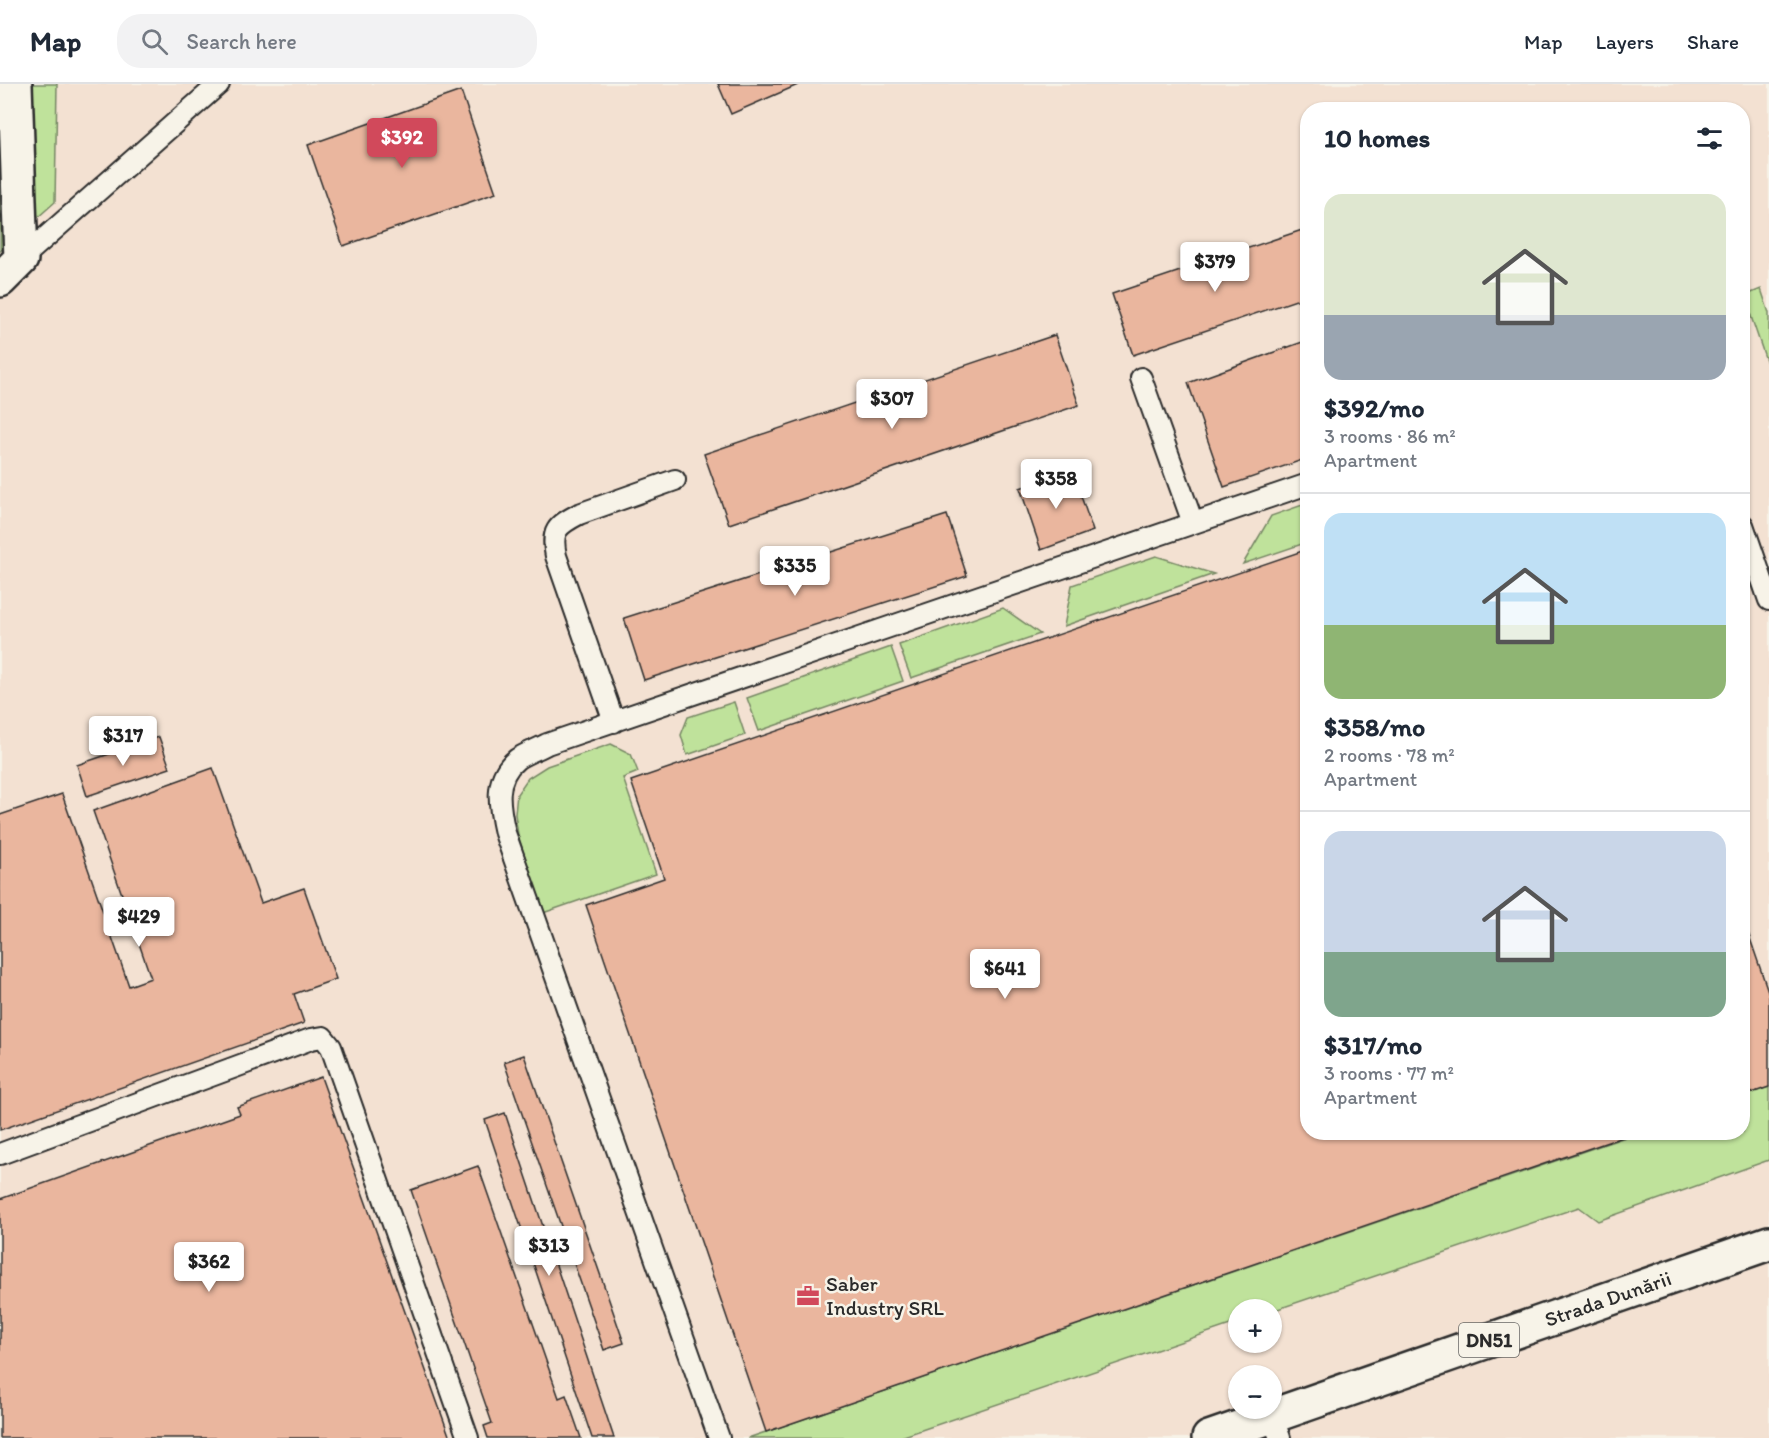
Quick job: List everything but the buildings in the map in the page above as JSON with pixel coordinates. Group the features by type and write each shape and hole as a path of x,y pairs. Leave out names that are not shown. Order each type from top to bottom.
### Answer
{"main road":[{"path":"11,269 15,84"},
{"name":"Strada Dunării","path":"1209,1438 1260,1430 1769,1243"}],"lane":[{"path":"11,269 219,84"},
{"path":"1142,378 1193,524"},
{"path":"614,722 556,556 554,541 556,530 565,521 579,514 675,480"},
{"path":"719,1438 505,833 499,806 501,779 516,760 547,744 1300,487"},
{"path":"1750,545 1769,600"},
{"path":"0,1154 311,1039 323,1037 331,1047 468,1438"}],"shaded area":[{"path":"57,84 1769,84 1769,1438 0,1438 0,251 55,202"}],"green space":[{"path":"0,84 57,84 55,202 0,251"},
{"path":"1761,289 1769,313 1769,369 1750,314 1750,294"},
{"path":"1300,506 1300,545 1243,564 1271,516"},
{"path":"1156,556 1214,574 1064,626 1072,585"},
{"path":"1003,608 1040,634 911,678 899,645"},
{"path":"891,647 903,681 759,731 747,698"},
{"path":"734,702 745,735 687,755 681,735 688,717"},
{"path":"611,744 631,754 638,772 623,778 656,874 543,913 518,835 515,814 517,794 528,778 547,766"},
{"path":"1769,1087 1769,1160 1598,1221 1579,1207 1282,1308 1282,1299 1228,1299 1228,1326 898,1438 748,1438 1617,1140 1750,1140 1750,1094"}],"place":[{"name":"Saber Industry SRL","path":"808,1296"}]}
